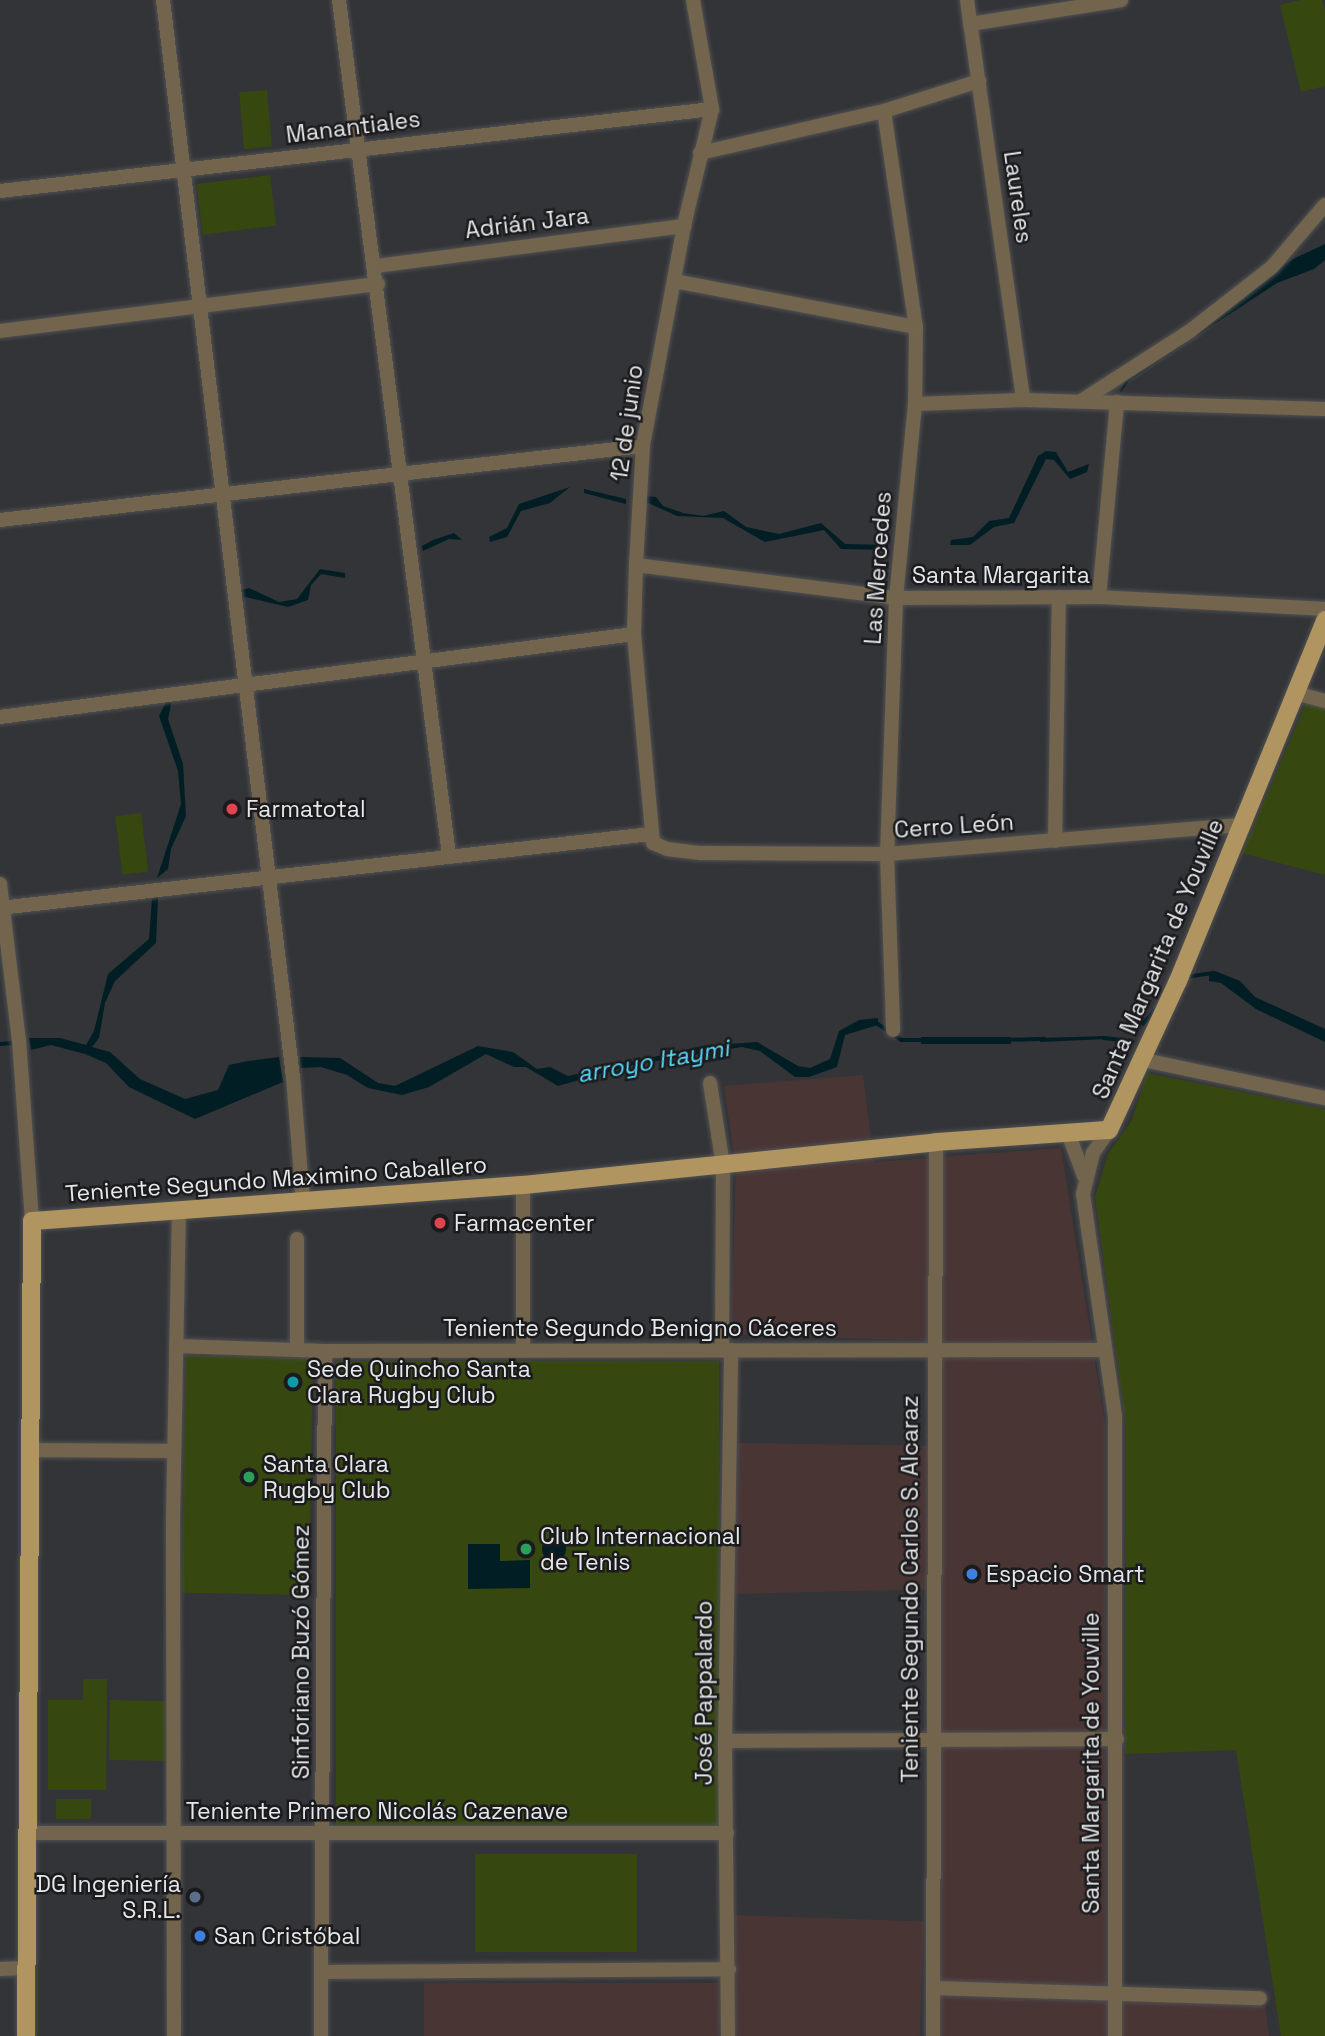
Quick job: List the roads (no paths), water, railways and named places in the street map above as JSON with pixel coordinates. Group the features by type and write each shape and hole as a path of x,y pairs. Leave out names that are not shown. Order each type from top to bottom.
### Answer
{"main road":[{"name":"Santa Margarita de Youville","path":"1109,1130 1144,1060 1243,825 1325,620"},
{"name":"Teniente Segundo Maximino Caballero","path":"32,1221 179,1213 523,1185 936,1142 1109,1130"},
{"path":"26,2036 28,1450 32,1221"}],"street":[{"path":"163,0 180,170 290,1051 303,1202"},
{"path":"339,0 362,149 449,855"},
{"name":"12 de junio","path":"650,834 635,634 636,565 643,446 684,226 712,109 693,0"},
{"name":"Laureles","path":"967,0 1023,400"},
{"path":"970,24 1121,0"},
{"path":"700,153 884,111 979,81"},
{"name":"Manantiales","path":"0,191 712,109"},
{"name":"Las Mercedes","path":"884,111 916,327 915,404 896,598 887,854 893,1030"},
{"path":"1080,402 1190,331 1272,267 1325,205"},
{"name":"Adrián Jara","path":"376,266 684,226"},
{"path":"674,281 916,327"},
{"path":"0,331 378,284"},
{"path":"915,404 1023,400 1325,409"},
{"path":"1099,597 1116,402"},
{"path":"0,520 643,446"},
{"name":"Santa Margarita","path":"636,565 896,598 1099,597 1325,609"},
{"path":"1055,841 1059,597"},
{"path":"0,717 635,634"},
{"path":"1295,693 1325,701"},
{"name":"Cerro León","path":"650,834 653,842 667,849 887,854 1243,825"},
{"path":"1,907 650,834"},
{"path":"0,884 20,1047 32,1221"},
{"path":"1144,1060 1325,1098"},
{"name":"José Pappalardo","path":"710,1083 723,1165 727,1350 725,1741 728,2036"},
{"name":"Santa Margarita de Youville","path":"1109,1130 1093,1153 1084,1176 1083,1194 1115,1416 1115,2036"},
{"path":"1068,1133 1084,1176"},
{"name":"Teniente Segundo Carlos S. Alcaraz","path":"933,2036 936,1142"},
{"path":"523,1185 523,1351"},
{"path":"174,2036 174,1451 179,1213"},
{"path":"297,1239 297,1350"},
{"name":"Teniente Segundo Benigno Cáceres","path":"176,1346 325,1351 1105,1349"},
{"name":"Sinforiano Buzó Gómez","path":"321,2036 325,1351"},
{"path":"28,1450 174,1451"},
{"path":"725,1741 1117,1739"},
{"name":"Teniente Primero Nicolás Cazenave","path":"27,1833 726,1833"},
{"path":"0,1969 27,1968"},
{"path":"321,1972 729,1969"},
{"path":"933,1987 1116,1991 1260,1998"}],"water":[{"path":"1325,244 1325,260 1314,269 1277,283 1130,380 1119,394 1127,378 1293,259"},
{"path":"1046,451 1056,452 1068,472 1089,464 1087,472 1070,479 1054,460 1046,459 1014,523 994,527 970,545 950,545 951,540 973,537 989,521 1009,518 1038,456"},
{"path":"570,487 550,503 521,511 507,537 490,542 489,537 507,528 519,504"},
{"path":"584,489 626,499 626,504 584,493"},
{"path":"644,496 656,497 663,506 683,513 703,516 724,511 746,527 779,534 821,523 845,544 888,545 888,550 841,549 824,530 765,542 723,518 677,516 644,501"},
{"path":"454,533 462,540 449,539 423,551 422,546"},
{"path":"320,569 345,573 345,578 321,574 311,585 308,600 288,607 241,596 241,590 249,588 279,602 297,599"},
{"path":"167,700 172,700 168,719 183,764 186,816 171,849 168,869 157,878 181,804 178,771 159,716"},
{"path":"152,898 158,898 156,943 115,981 105,1003 99,1038 92,1047 110,1052 140,1079 185,1099 218,1090 229,1065 248,1061 279,1057 283,1082 195,1119 129,1087 106,1063 85,1054 51,1045 31,1050 29,1038 60,1038 86,1045 94,1031 108,974 149,939"},
{"path":"1215,971 1240,981 1255,997 1325,1029 1325,1042 1256,1009 1221,983 1209,981 1209,973"},
{"path":"878,1018 878,1025 845,1035 837,1067 809,1077 795,1077 760,1051 742,1047 632,1065 558,1086 526,1067 514,1067 486,1054 429,1087 402,1095 368,1088 347,1075 321,1067 300,1068 300,1057 340,1058 378,1083 395,1086 478,1046 513,1052 537,1069 550,1067 568,1076 703,1046 757,1042 798,1066 810,1068 830,1059 839,1031 859,1020"},
{"path":"1106,1036 1107,1039 1040,1042 1041,1038"},
{"path":"921,1037 1011,1037 1011,1044 921,1044"},
{"path":"554,1537 563,1540 566,1549 563,1558 554,1561 545,1558 542,1549 545,1540"},
{"path":"468,1544 500,1544 500,1561 530,1560 530,1588 468,1589"}],"waterway":[{"name":"arroyo Itaymi","path":"1187,977 1213,973"},
{"name":"arroyo Itaymi","path":"1143,1024 1156,1009"},
{"name":"arroyo Itaymi","path":"875,1022 902,1040 925,1040"},
{"name":"arroyo Itaymi","path":"1104,1038 1124,1040"},
{"name":"arroyo Itaymi","path":"1006,1040 1044,1039"},
{"name":"arroyo Itaymi","path":"0,1044 16,1043"}],"place":[{"name":"Farmatotal","path":"232,809"},
{"name":"Farmacenter","path":"440,1223"},
{"name":"Sede Quincho Santa Clara Rugby Club","path":"293,1382"},
{"name":"Santa Clara Rugby Club","path":"249,1477"},
{"name":"Club Internacional de Tenis","path":"526,1549"},
{"name":"Espacio Smart","path":"972,1574"},
{"name":"DG Ingeniería S.R.L.","path":"195,1897"},
{"name":"San Cristóbal","path":"200,1936"}]}
